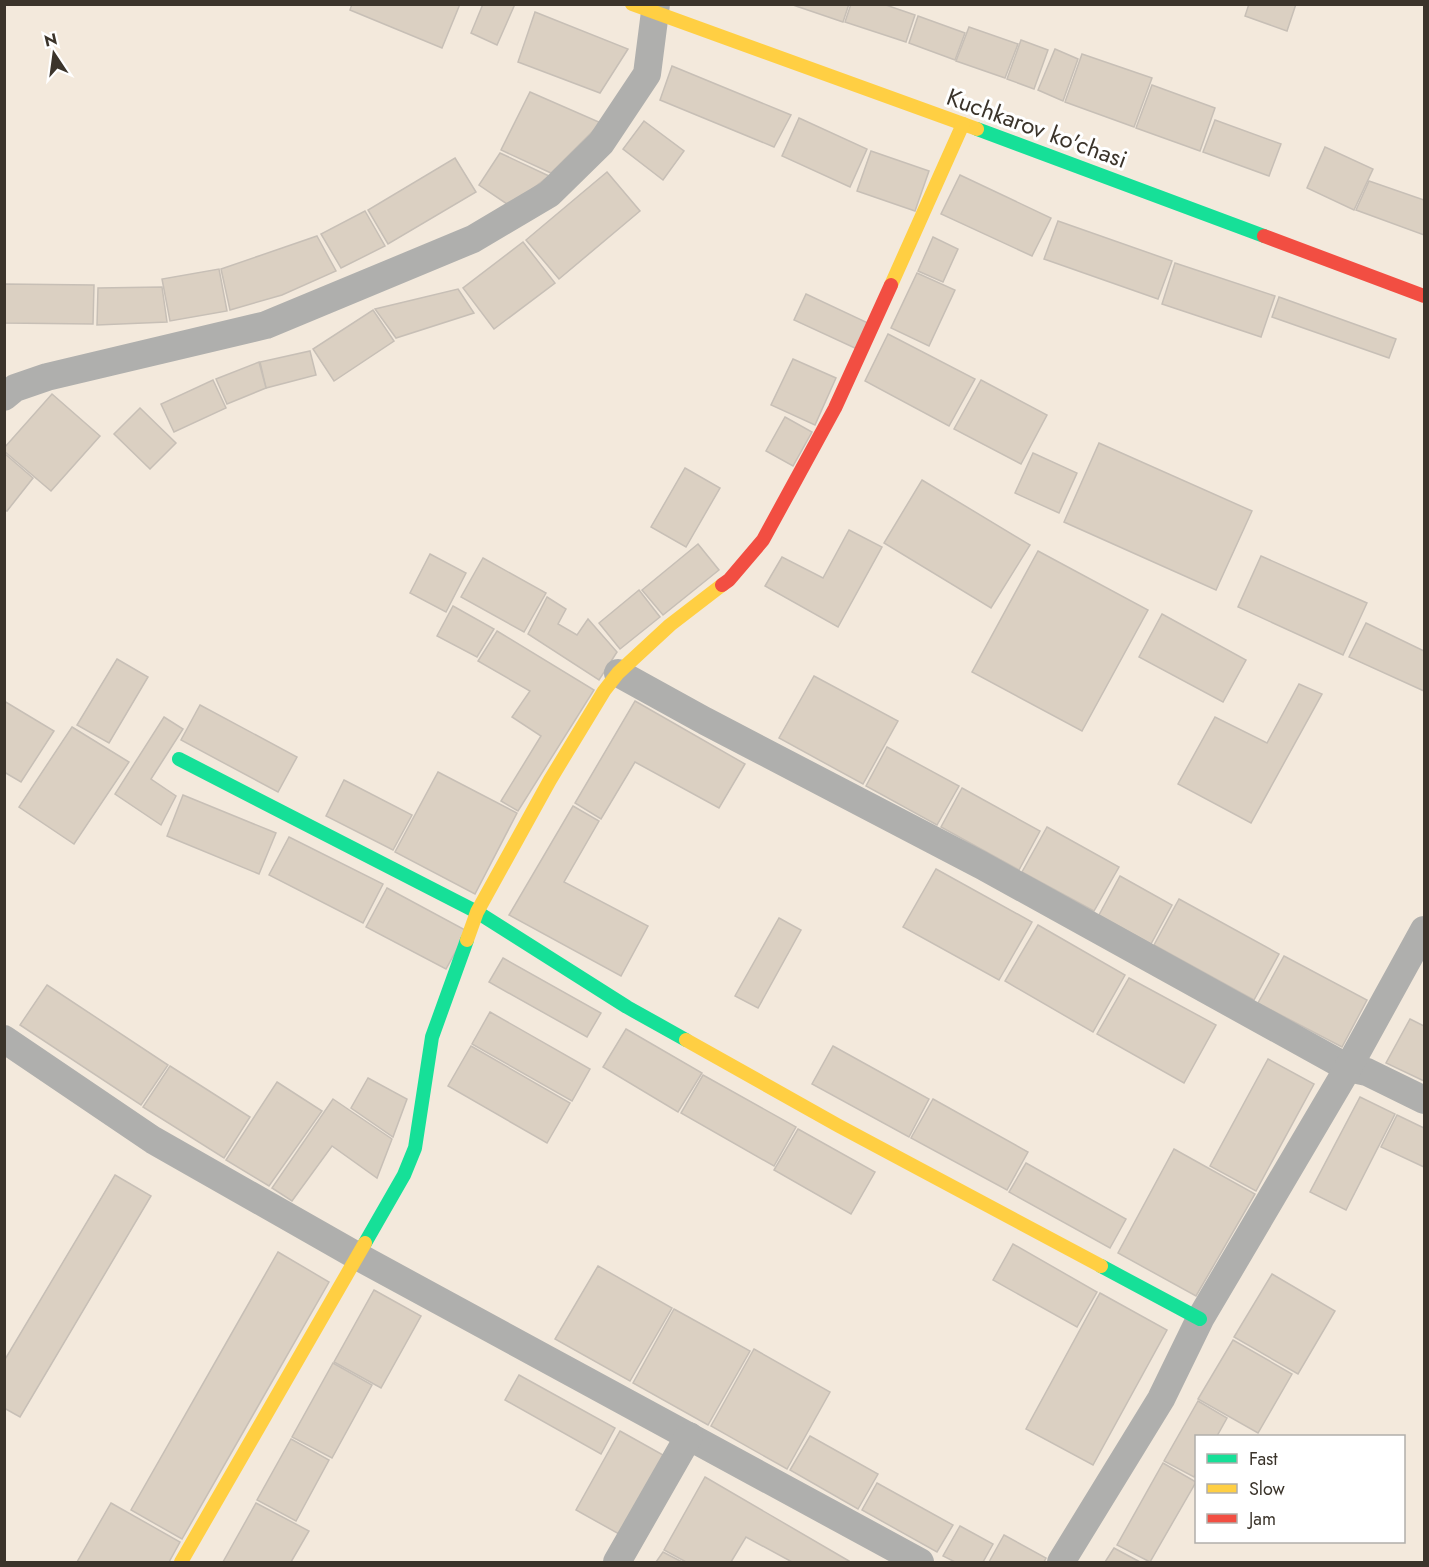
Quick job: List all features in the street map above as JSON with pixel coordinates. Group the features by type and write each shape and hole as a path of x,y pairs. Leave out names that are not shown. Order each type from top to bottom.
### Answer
{"street":[{"name":"Kuchkarov ko'chasi","path":"648,8 1425,296"},
{"path":"4,398 15,388 47,376 266,325 473,239 549,194 601,143 647,74 648,8"},
{"path":"181,1563 404,1175 415,1148 432,1037 477,912 550,780 604,691 618,673 670,625 729,580 763,540 835,408 963,124"},
{"path":"618,673 981,866 1348,1068 1367,1072 1425,1100"},
{"path":"179,759 477,912 637,1013 839,1126 1200,1319"},
{"path":"1061,1563 1161,1399 1200,1319 1348,1068 1425,930"},
{"path":"4,1039 153,1140 357,1256 920,1563"},
{"path":"617,1563 689,1436"}],"building":[{"path":"352,4 460,4 442,48 350,10"},
{"path":"483,4 515,4 497,45 471,33"},
{"path":"790,4 849,4 843,22"},
{"path":"851,4 883,4 915,15 906,42 845,22"},
{"path":"1249,4 1296,4 1287,31 1245,16"},
{"path":"535,12 628,49 600,93 518,62"},
{"path":"918,16 965,33 955,60 909,43"},
{"path":"969,27 1018,44 1005,78 956,61"},
{"path":"1021,40 1048,50 1034,89 1007,79"},
{"path":"1055,49 1078,59 1063,101 1038,90"},
{"path":"1082,54 1152,78 1134,127 1065,102"},
{"path":"672,66 791,115 774,147 660,100"},
{"path":"1152,85 1215,108 1200,151 1136,128"},
{"path":"530,92 601,123 551,173 501,150"},
{"path":"799,118 867,149 850,187 782,156"},
{"path":"1215,120 1281,144 1269,176 1203,152"},
{"path":"644,121 684,151 663,180 623,149"},
{"path":"1325,147 1373,169 1354,210 1307,188"},
{"path":"871,151 929,171 915,211 857,191"},
{"path":"500,153 549,176 510,206 479,185"},
{"path":"455,158 476,192 388,244 368,210"},
{"path":"607,172 640,211 559,279 526,240"},
{"path":"960,175 1051,218 1032,256 941,214"},
{"path":"1369,181 1424,200 1424,235 1356,210"},
{"path":"365,211 385,246 341,268 321,234"},
{"path":"1058,221 1172,261 1158,299 1044,259"},
{"path":"317,236 336,271 282,295 230,310 221,269"},
{"path":"933,237 958,249 943,282 918,271"},
{"path":"523,242 555,283 494,329 463,288"},
{"path":"1175,263 1275,296 1261,337 1162,304"},
{"path":"219,269 227,311 170,321 162,279"},
{"path":"917,273 955,290 929,346 891,328"},
{"path":"4,284 94,285 93,324 4,323"},
{"path":"162,287 167,322 97,325 98,288"},
{"path":"458,289 474,313 396,338 375,309"},
{"path":"806,294 868,323 857,349 794,320"},
{"path":"1279,297 1396,339 1389,358 1272,317"},
{"path":"373,310 394,341 334,381 313,349"},
{"path":"888,334 975,379 949,426 865,381"},
{"path":"310,351 316,375 266,388 260,362"},
{"path":"793,359 836,378 815,425 771,405"},
{"path":"259,362 266,388 227,404 216,379"},
{"path":"213,380 226,408 174,432 161,404"},
{"path":"981,380 1047,415 1021,464 954,429"},
{"path":"52,394 100,436 51,491 4,451 4,448"},
{"path":"140,408 176,443 150,469 114,434"},
{"path":"785,417 812,432 793,466 766,451"},
{"path":"1099,443 1252,511 1216,590 1064,522"},
{"path":"4,453 33,478 7,511 4,510"},
{"path":"1033,453 1077,473 1059,513 1015,493"},
{"path":"685,468 720,488 686,547 651,527"},
{"path":"922,480 1030,545 991,608 884,543"},
{"path":"849,530 882,547 838,627 765,586 782,557 823,578"},
{"path":"698,544 719,570 663,615 642,590"},
{"path":"1038,551 1148,610 1082,731 972,672"},
{"path":"430,554 466,573 446,612 410,593"},
{"path":"1261,556 1367,603 1343,655 1238,607"},
{"path":"483,558 546,593 524,632 461,597"},
{"path":"639,590 660,617 620,649 599,623"},
{"path":"547,597 566,609 558,624 577,635 588,619 617,652 599,680 528,634"},
{"path":"453,606 494,629 477,657 437,636"},
{"path":"1162,614 1246,660 1223,702 1139,657"},
{"path":"1366,623 1424,651 1424,691 1349,657"},
{"path":"497,631 594,690 518,811 501,801 541,736 512,717 530,691 478,661"},
{"path":"117,659 148,677 109,743 77,725"},
{"path":"814,676 898,721 863,784 779,738"},
{"path":"1299,684 1322,694 1251,823 1178,784 1215,717 1267,743"},
{"path":"4,701 54,731 21,782 4,772"},
{"path":"635,701 745,764 719,808 635,762 601,819 575,803"},
{"path":"200,705 297,757 278,792 181,740"},
{"path":"164,717 183,729 151,779 176,796 161,825 115,794"},
{"path":"72,727 129,762 74,844 19,807"},
{"path":"887,747 959,786 937,825 866,786"},
{"path":"438,772 517,813 475,894 395,852"},
{"path":"344,780 412,815 393,850 326,816"},
{"path":"962,788 1040,831 1019,870 941,827"},
{"path":"183,795 276,833 259,874 167,836"},
{"path":"573,806 599,821 564,882 648,926 621,976 509,915"},
{"path":"1047,827 1119,867 1094,911 1022,872"},
{"path":"289,837 383,884 363,923 269,875"},
{"path":"936,869 1032,922 999,980 903,927"},
{"path":"1120,876 1172,905 1151,944 1099,915"},
{"path":"387,888 467,931 446,969 366,927"},
{"path":"1179,899 1279,954 1254,1000 1154,945"},
{"path":"779,918 801,930 758,1008 735,996"},
{"path":"1038,925 1125,975 1093,1032 1005,981"},
{"path":"1284,956 1367,1000 1342,1047 1258,1003"},
{"path":"503,958 601,1013 587,1037 489,982"},
{"path":"1129,978 1216,1025 1184,1083 1097,1034"},
{"path":"47,985 168,1065 141,1105 20,1025"},
{"path":"490,1012 590,1069 572,1101 472,1044"},
{"path":"1410,1019 1424,1026 1424,1081 1386,1063"},
{"path":"626,1029 702,1073 678,1112 603,1067"},
{"path":"471,1046 570,1103 547,1143 448,1086"},
{"path":"833,1046 929,1099 909,1137 812,1084"},
{"path":"1268,1059 1314,1084 1256,1191 1210,1166"},
{"path":"170,1066 250,1117 224,1158 143,1107"},
{"path":"703,1075 796,1127 774,1166 681,1113"},
{"path":"368,1078 407,1099 393,1137 351,1108"},
{"path":"277,1082 322,1111 269,1186 226,1160"},
{"path":"1360,1097 1395,1114 1346,1210 1310,1192"},
{"path":"333,1099 392,1139 377,1178 332,1146 292,1201 272,1188"},
{"path":"933,1099 1028,1152 1007,1190 911,1138"},
{"path":"1397,1115 1424,1128 1424,1167 1381,1147"},
{"path":"798,1129 875,1172 851,1214 774,1170"},
{"path":"1174,1149 1255,1194 1196,1296 1118,1253"},
{"path":"1026,1163 1126,1219 1110,1248 1009,1192"},
{"path":"115,1175 151,1196 20,1417 4,1408 4,1361"},
{"path":"1013,1244 1097,1292 1077,1327 993,1280"},
{"path":"278,1252 329,1282 182,1539 131,1510"},
{"path":"598,1266 672,1308 630,1381 555,1339"},
{"path":"1272,1274 1335,1311 1298,1374 1234,1337"},
{"path":"374,1290 421,1316 381,1388 334,1362"},
{"path":"1100,1293 1167,1330 1093,1465 1026,1429"},
{"path":"674,1309 750,1351 708,1425 633,1383"},
{"path":"1233,1340 1292,1374 1258,1433 1198,1399"},
{"path":"754,1349 830,1392 787,1469 711,1426"},
{"path":"333,1363 372,1385 332,1458 292,1437"},
{"path":"519,1375 615,1428 601,1454 505,1400"},
{"path":"1198,1401 1227,1418 1218,1435 1195,1435 1194,1477 1164,1461"},
{"path":"620,1431 672,1460 628,1539 576,1510"},
{"path":"810,1436 878,1474 858,1509 790,1470"},
{"path":"291,1439 329,1460 296,1521 257,1500"},
{"path":"1163,1463 1195,1481 1150,1562 1117,1545"},
{"path":"705,1477 849,1561 792,1562 746,1537 731,1562 686,1562 664,1550"},
{"path":"877,1483 953,1525 937,1552 862,1510"},
{"path":"111,1503 180,1542 169,1562 77,1562"},
{"path":"256,1503 309,1531 291,1562 223,1562"},
{"path":"960,1526 993,1544 983,1562 955,1562 943,1556"},
{"path":"1004,1535 1046,1558 1044,1562 989,1562"},
{"path":"1114,1548 1140,1562 1105,1562"},
{"path":"663,1552 682,1562 656,1562"}],"traffic: fast":[{"path":"977,129 1264,236"},
{"path":"179,759 477,912 627,1007 686,1040"},
{"path":"365,1243 404,1175 415,1148 432,1037 467,940"},
{"path":"1101,1266 1200,1319"}],"traffic: slow":[{"path":"632,4 977,129"},
{"path":"891,285 963,124"},
{"path":"467,940 477,912 550,780 604,691 618,673 670,625 722,585"},
{"path":"686,1040 839,1126 1101,1266"},
{"path":"181,1562 365,1243"}],"traffic: jam":[{"path":"1264,236 1424,296"},
{"path":"722,585 729,580 763,540 835,408 891,285"}]}
